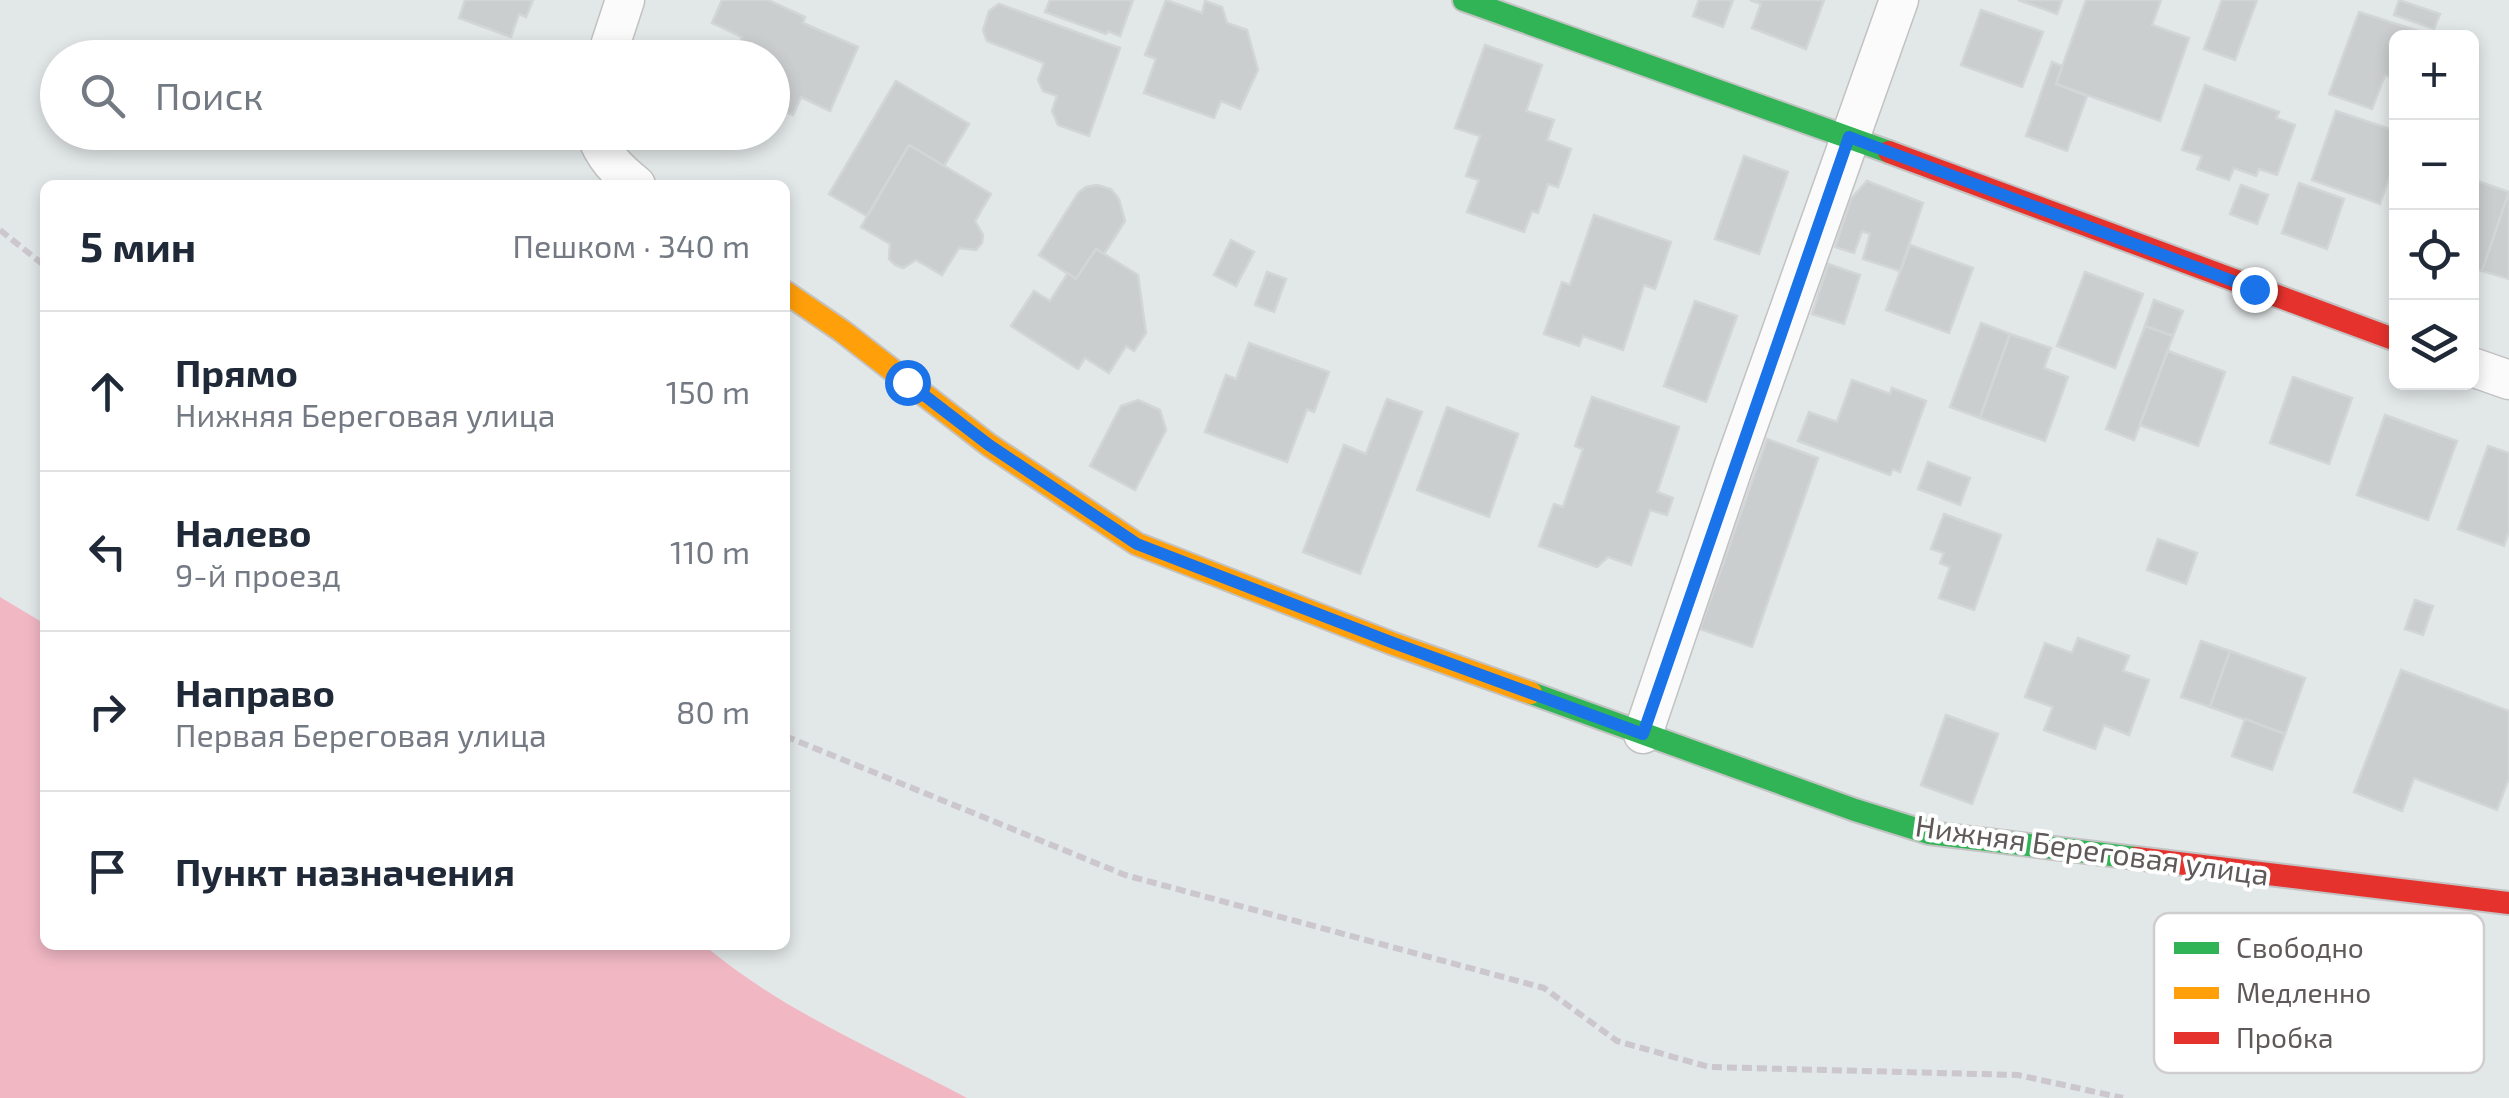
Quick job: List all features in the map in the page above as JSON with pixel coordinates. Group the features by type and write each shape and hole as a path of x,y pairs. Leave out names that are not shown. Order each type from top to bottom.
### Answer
{"street":[{"path":"612,40 625,0"},
{"path":"1464,0 1849,137 2389,338"},
{"path":"1643,734 1899,0"},
{"path":"602,150 629,180"},
{"name":"Нижняя Береговая улица","path":"790,295 989,445 1137,544 1643,734 1929,833 2509,903"},
{"path":"2479,369 2509,380"}],"path":[{"path":"0,230 40,262"},
{"path":"790,738 1125,875 1544,988 1617,1041 1709,1066 2018,1074 2123,1098"}],"shaded area":[{"path":"0,597 40,621 40,950 711,950 797,1010 967,1098 0,1098"}],"building":[{"path":"465,0 533,0 526,17 519,14 511,37 459,18"},
{"path":"722,0 768,0 805,17 803,23 858,47 830,111 801,97 793,115 790,40 741,40 742,37 712,23"},
{"path":"1050,0 1133,0 1120,36 1045,12"},
{"path":"1166,0 1202,13 1205,1 1222,7 1227,23 1247,30 1258,70 1240,109 1221,101 1214,118 1144,93 1156,59 1145,55"},
{"path":"1699,0 1733,0 1723,27 1693,16"},
{"path":"1750,0 1824,0 1806,49 1752,28 1761,4"},
{"path":"2018,0 2062,0 2057,14"},
{"path":"2086,0 2161,0 2152,25 2189,38 2160,121 2056,84"},
{"path":"2222,0 2257,0 2235,60 2204,49"},
{"path":"2399,0 2440,14 2434,29 2394,15"},
{"path":"999,4 1120,48 1089,136 1058,125 1052,111 1057,96 1043,91 1038,80 1044,63 987,41 983,30 989,11"},
{"path":"1981,10 2043,32 2022,87 1961,65"},
{"path":"2359,12 2415,30 2389,30 2389,76 2385,75 2372,109 2329,94"},
{"path":"1485,45 1542,65 1526,111 1554,120 1547,140 1571,149 1558,187 1548,184 1538,213 1532,211 1524,232 1467,212 1479,180 1466,176 1480,136 1455,128"},
{"path":"2052,62 2062,66 2056,84 2087,96 2067,151 2026,136"},
{"path":"896,81 969,124 944,166 909,145 867,216 829,194"},
{"path":"2205,85 2279,112 2276,118 2295,125 2277,175 2259,169 2256,176 2234,168 2229,180 2197,169 2202,156 2182,150"},
{"path":"2336,111 2389,129 2389,178 2380,204 2312,180"},
{"path":"909,145 991,194 975,221 983,235 982,243 976,250 959,248 942,275 916,260 903,268 895,265 889,259 890,244 861,227"},
{"path":"1744,156 1788,172 1759,254 1715,239"},
{"path":"1867,181 1923,203 1900,271 1863,259 1870,234 1862,231 1854,253 1835,247 1851,199"},
{"path":"2479,181 2509,192 2482,271 2479,270"},
{"path":"2299,183 2344,199 2327,249 2282,233"},
{"path":"1097,185 1111,189 1119,199 1125,221 1104,254 1096,249 1076,279 1039,255 1078,193"},
{"path":"2241,185 2268,195 2257,224 2230,214"},
{"path":"2509,192 2509,279 2482,271"},
{"path":"1594,215 1671,242 1655,289 1644,285 1623,350 1583,336 1579,346 1544,334 1562,282 1570,285"},
{"path":"1231,240 1254,252 1236,286 1214,275"},
{"path":"1910,245 1973,268 1949,333 1886,310"},
{"path":"1096,249 1138,275 1146,333 1134,351 1126,346 1109,373 1085,358 1078,369 1011,326 1034,291 1050,301 1068,273 1076,279"},
{"path":"1828,264 1860,275 1844,324 1812,314"},
{"path":"1267,272 1286,279 1274,312 1255,305"},
{"path":"2085,272 2143,294 2115,368 2057,346"},
{"path":"2154,300 2183,311 2173,336 2145,326"},
{"path":"1695,301 1737,316 1706,402 1664,386"},
{"path":"1981,323 2010,334 1980,418 1950,407"},
{"path":"2145,326 2173,336 2134,440 2106,429"},
{"path":"2010,334 2051,348 2044,368 2068,377 2045,441 1980,418"},
{"path":"1249,343 1329,372 1314,412 1307,409 1287,462 1205,432 1226,375 1236,379"},
{"path":"2168,351 2225,372 2198,446 2140,425"},
{"path":"2293,377 2352,398 2329,464 2270,443"},
{"path":"1852,380 1890,394 1892,388 1926,401 1900,472 1893,469 1890,475 1798,441 1809,412 1837,422"},
{"path":"1592,397 1679,427 1657,492 1673,498 1667,515 1650,510 1631,565 1608,557 1597,567 1539,546 1554,504 1563,507 1583,449 1575,446"},
{"path":"1387,399 1422,412 1360,574 1303,552 1344,445 1366,454"},
{"path":"1138,400 1160,410 1166,430 1135,490 1090,466 1121,406"},
{"path":"1447,407 1518,434 1489,517 1417,490"},
{"path":"2385,415 2457,441 2428,520 2357,495"},
{"path":"1767,439 1818,458 1752,647 1700,629"},
{"path":"2488,446 2509,453 2509,531 2504,546 2458,529"},
{"path":"1928,462 1970,478 1960,505 1918,489"},
{"path":"1944,514 2001,535 1974,610 1939,598 1950,567 1940,563 1944,553 1931,549"},
{"path":"2158,539 2197,553 2186,584 2147,570"},
{"path":"2415,600 2433,606 2423,635 2405,629"},
{"path":"2078,638 2129,656 2123,671 2149,680 2129,735 2104,725 2095,749 2044,730 2053,707 2025,697 2045,643 2072,653"},
{"path":"2201,641 2230,651 2210,707 2181,697"},
{"path":"2230,651 2305,678 2285,734 2210,707"},
{"path":"2401,670 2509,711 2509,778 2497,810 2414,778 2402,811 2354,792"},
{"path":"1946,715 1998,734 1972,804 1921,785"},
{"path":"2245,719 2285,734 2272,770 2232,756"}],"traffic: fast":[{"path":"1464,0 1889,152"},
{"path":"1531,693 1929,833 2136,858"}],"traffic: slow":[{"path":"790,295 989,445 1137,544 1531,693"}],"traffic: jam":[{"path":"1889,152 2389,337"},
{"path":"2136,858 2509,903"}],"route":[{"path":"907,382 989,445 1137,544 1643,734 1849,137 2254,289"}]}
